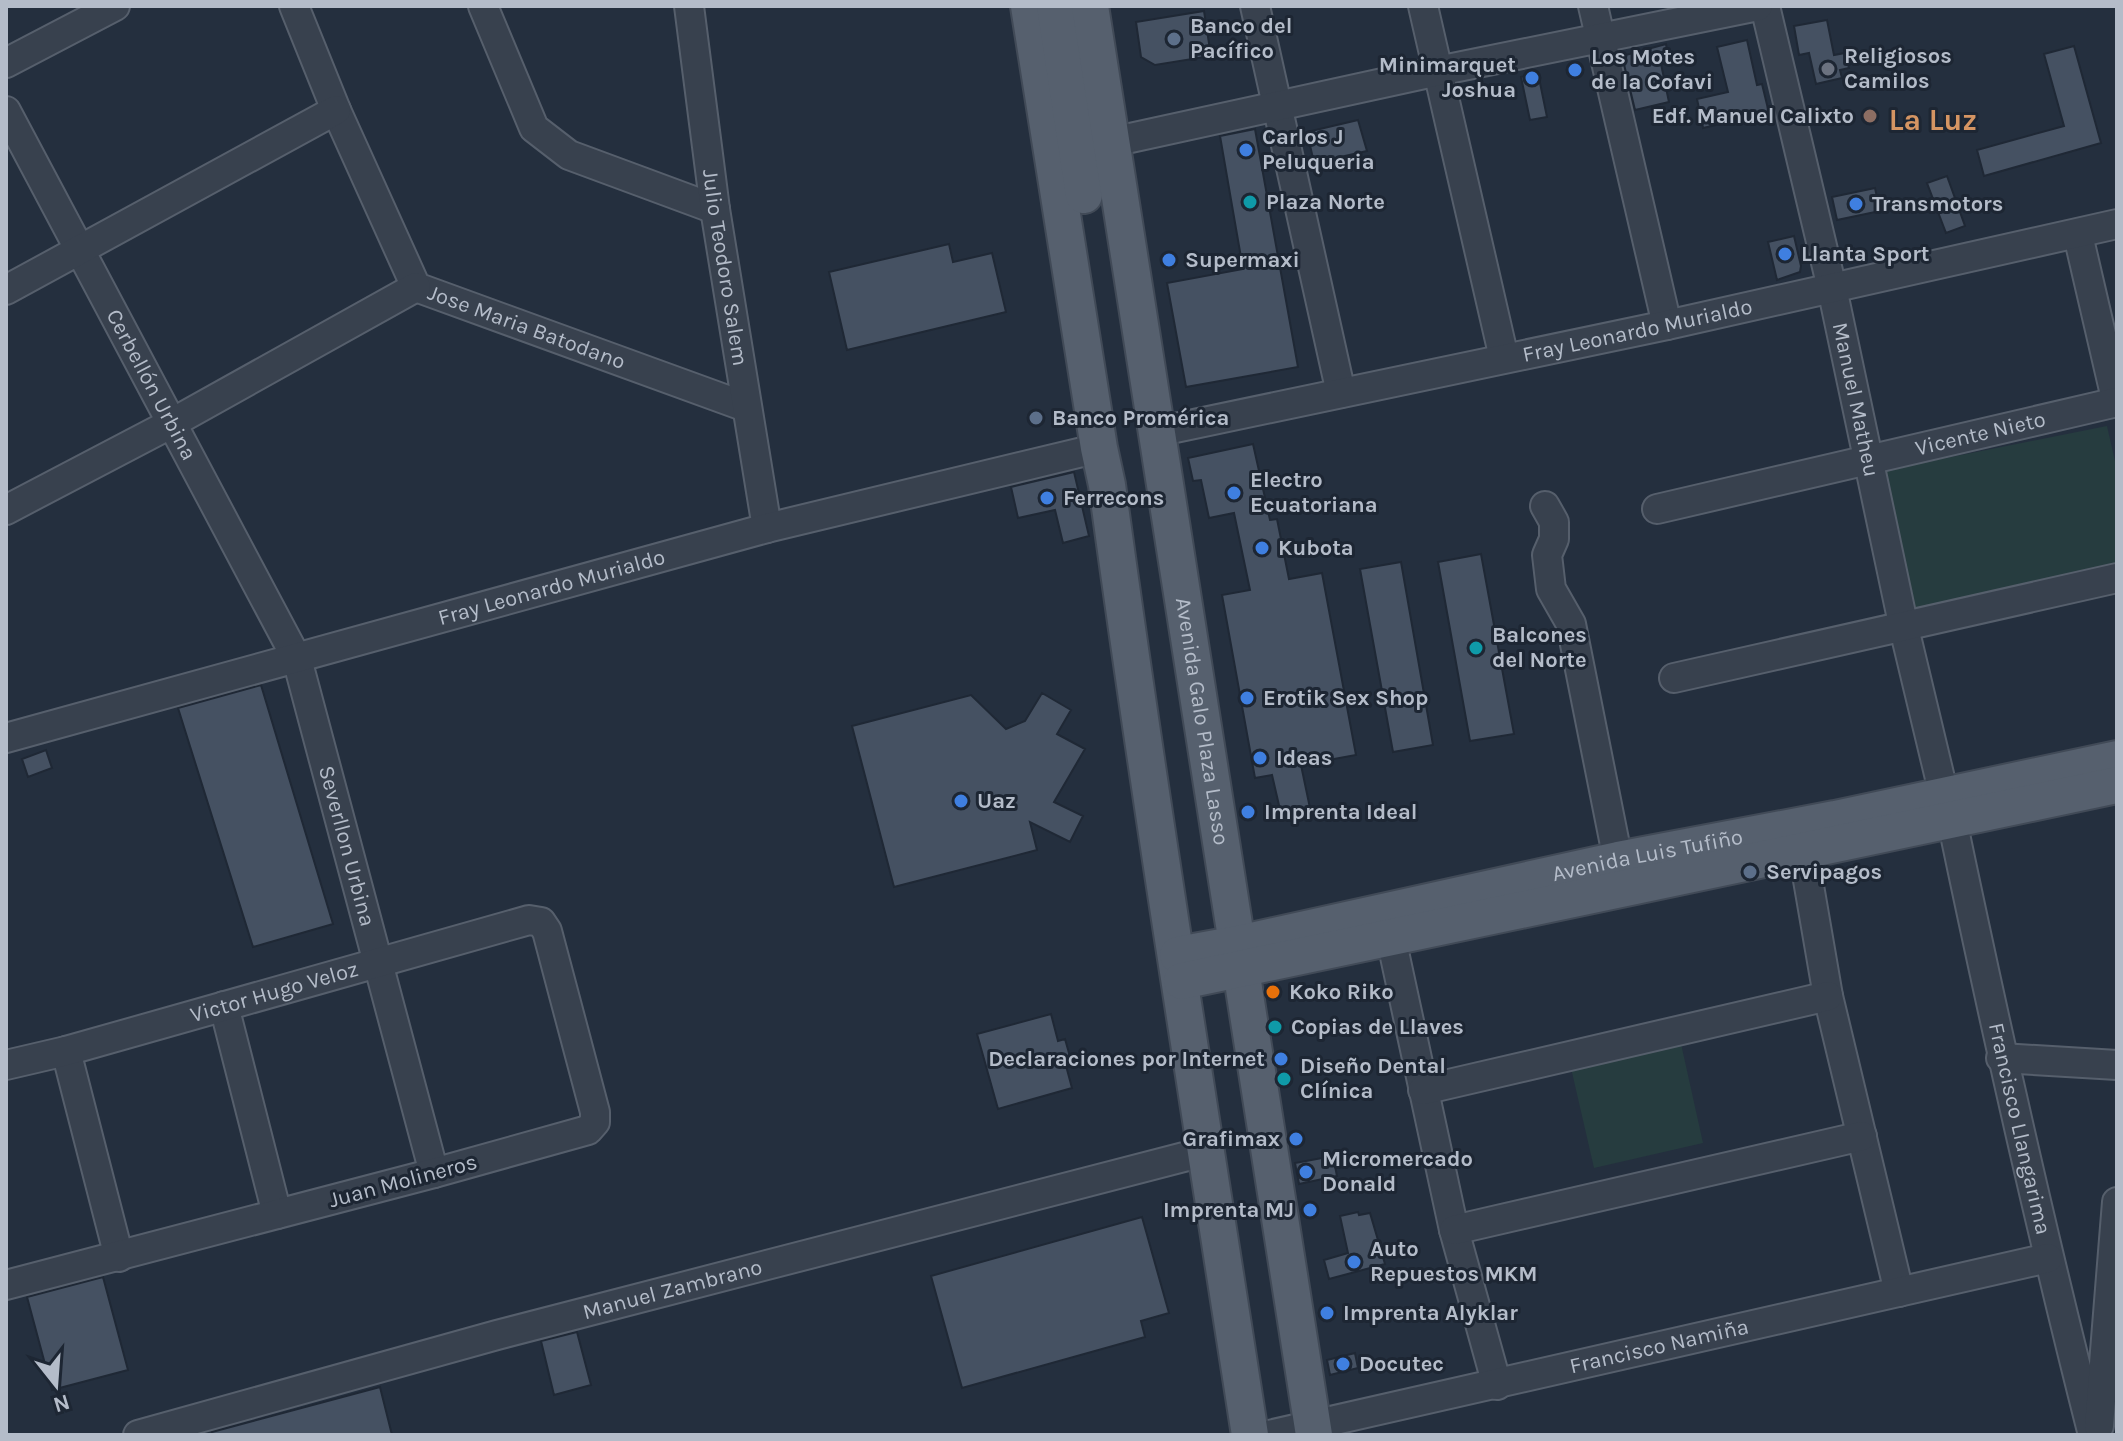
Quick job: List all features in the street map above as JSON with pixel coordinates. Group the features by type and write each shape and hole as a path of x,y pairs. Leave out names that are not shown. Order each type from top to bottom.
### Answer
{"main road":[{"name":"Avenida Galo Plaza Lasso","path":"1029,6 1107,485 1156,835 1210,962"},
{"name":"Avenida Galo Plaza Lasso","path":"1055,6 1139,570 1210,962 1289,1433"},
{"name":"Avenida Galo Plaza Lasso","path":"1073,6 1210,962"},
{"name":"Avenida Galo Plaza Lasso","path":"1090,6 1156,432 1210,962 1207,1151 1250,1435"},
{"name":"Avenida Luis Tufiño","path":"2049,787 2117,759"},
{"name":"Avenida Luis Tufiño","path":"1210,962 1618,860 1837,831 2049,787 2117,785"},
{"name":"Avenida Luis Tufiño","path":"1210,962 1391,938 1803,851 1837,831"}],"street":[{"path":"6,63 115,6"},
{"name":"Jose Maria Batodano","path":"294,6 336,110 416,287 746,407"},
{"path":"483,6 534,128 569,155 715,209"},
{"name":"Julio Teodoro Salem","path":"689,6 715,209 767,528"},
{"path":"1255,6 1341,393"},
{"path":"1423,6 1504,358"},
{"path":"1593,6 1667,325"},
{"path":"1112,142 1758,6"},
{"name":"Manuel Matheu","path":"1765,6 1832,288 1904,628 1948,808"},
{"path":"6,290 336,110"},
{"name":"Cerbellón Urbina","path":"6,111 297,659"},
{"name":"Fray Leonardo Murialdo","path":"1156,432 1667,325 2117,224"},
{"path":"2078,235 2117,402"},
{"path":"6,510 172,423 416,287"},
{"name":"Vicente Nieto","path":"1657,509 2117,402"},
{"name":"Fray Leonardo Murialdo","path":"6,738 767,528 1099,448"},
{"path":"1545,506 1554,522 1554,539 1547,555 1551,589 1571,624 1618,860"},
{"path":"1674,678 2117,578"},
{"name":"Severllon Urbina","path":"297,659 434,1173"},
{"name":"Francisco Llangarima","path":"1948,808 2001,1058 2048,1258 2096,1435"},
{"path":"1803,851 1828,996 1899,1292"},
{"name":"Victor Hugo Veloz","path":"6,1065 66,1051 529,920 541,922"},
{"name":"Juan Molineros","path":"6,1285 588,1130 595,1122 595,1112 547,931 541,922"},
{"path":"1391,938 1454,1230 1497,1385"},
{"path":"1423,1090 1828,996"},
{"path":"224,1006 277,1214"},
{"path":"66,1051 119,1257"},
{"path":"2001,1058 2117,1065"},
{"path":"1454,1230 1862,1136"},
{"name":"Manuel Zambrano","path":"138,1435 511,1331 1207,1151"},
{"path":"2096,1435 2117,1202"},
{"name":"Francisco Namiña","path":"1289,1433 2048,1258"}],"green space":[{"path":"2107,426 2117,470 2117,572 1914,616 1881,471"},
{"path":"1678,1030 1703,1143 1594,1168 1568,1055"}],"building":[{"name":"Banco del Pacífico","path":"1204,11 1211,56 1155,65 1141,57 1136,22"},
{"path":"1827,20 1834,55 1845,53 1849,68 1840,70 1842,78 1816,84 1809,53 1799,55 1794,26"},
{"path":"1747,40 1757,85 1762,84 1769,113 1703,128 1697,99 1728,92 1717,47"},
{"path":"1666,44 1669,62 1661,64 1669,102 1635,110 1622,56"},
{"path":"2074,46 2101,143 1984,176 1977,150 2064,126 2044,54"},
{"path":"1538,73 1547,117 1530,120 1521,77"},
{"path":"1358,120 1367,151 1314,163 1307,132"},
{"name":"Plaza Norte","path":"1255,129 1298,367 1186,387 1167,283 1243,269 1220,136"},
{"path":"1947,176 1965,226 1946,233 1927,183"},
{"name":"Transmotors","path":"1875,188 1880,211 1837,220 1832,197"},
{"name":"Llanta Sport","path":"1794,236 1800,272 1777,280 1768,242"},
{"path":"949,244 953,262 992,253 1006,312 847,350 829,272"},
{"path":"1253,444 1270,520 1277,519 1289,579 1322,573 1356,755 1301,765 1310,808 1281,814 1272,775 1255,778 1222,595 1250,590 1234,513 1209,518 1201,480 1193,481 1188,458"},
{"name":"Ferrecons","path":"1074,472 1089,536 1063,543 1055,510 1018,518 1011,487"},
{"name":"Balcones del Norte","path":"1481,554 1514,734 1470,741 1438,562"},
{"path":"1401,562 1433,745 1393,752 1360,569"},
{"path":"261,685 333,924 253,947 178,708"},
{"name":"Uaz","path":"1042,693 1071,710 1057,734 1085,749 1054,802 1083,816 1070,842 1030,822 1037,850 894,887 852,726 971,695 1006,729 1025,721"},
{"path":"46,750 52,768 28,777 22,759"},
{"path":"1051,1014 1058,1041 1065,1039 1071,1060 1065,1062 1072,1088 998,1109 977,1034"},
{"path":"1333,1156 1337,1176 1299,1184 1295,1163"},
{"path":"1358,1212 1359,1215 1370,1213 1385,1264 1329,1279 1324,1260 1348,1253 1340,1216"},
{"path":"1142,1217 1169,1313 1141,1321 1145,1337 962,1388 931,1276"},
{"path":"103,1277 128,1370 52,1390 27,1297"},
{"path":"577,1332 591,1385 554,1395 541,1341"},
{"name":"Docutec","path":"1355,1353 1358,1368 1330,1375 1327,1360"},
{"path":"380,1387 392,1435 212,1435 212,1432"}],"place":[{"name":"Banco del Pacífico","path":"1174,39"},
{"name":"Religiosos Camilos","path":"1828,69"},
{"name":"Los Motes de la Cofavi","path":"1575,70"},
{"name":"Minimarquet Joshua","path":"1532,78"},
{"name":"Edf. Manuel Calixto","path":"1870,116"},
{"name":"Carlos J Peluqueria","path":"1246,150"},
{"name":"Plaza Norte","path":"1250,202"},
{"name":"Transmotors","path":"1856,204"},
{"name":"Llanta Sport","path":"1785,254"},
{"name":"Supermaxi","path":"1169,260"},
{"name":"Banco Promérica","path":"1036,418"},
{"name":"Electro Ecuatoriana","path":"1234,493"},
{"name":"Ferrecons","path":"1047,498"},
{"name":"Kubota","path":"1262,548"},
{"name":"Balcones del Norte","path":"1476,648"},
{"name":"Erotik Sex Shop","path":"1247,698"},
{"name":"Ideas","path":"1260,758"},
{"name":"Uaz","path":"961,801"},
{"name":"Imprenta Ideal","path":"1248,812"},
{"name":"Servipagos","path":"1750,872"},
{"name":"Koko Riko","path":"1273,992"},
{"name":"Copias de Llaves","path":"1275,1027"},
{"name":"Declaraciones por Internet","path":"1281,1059"},
{"name":"Diseño Dental Clínica","path":"1284,1079"},
{"name":"Grafimax","path":"1296,1139"},
{"name":"Micromercado Donald","path":"1306,1172"},
{"name":"Imprenta MJ","path":"1310,1210"},
{"name":"Auto Repuestos MKM","path":"1354,1262"},
{"name":"Imprenta Alyklar","path":"1327,1313"},
{"name":"Docutec","path":"1343,1364"}],"district":[{"name":"La Luz","path":"1933,120"}]}
